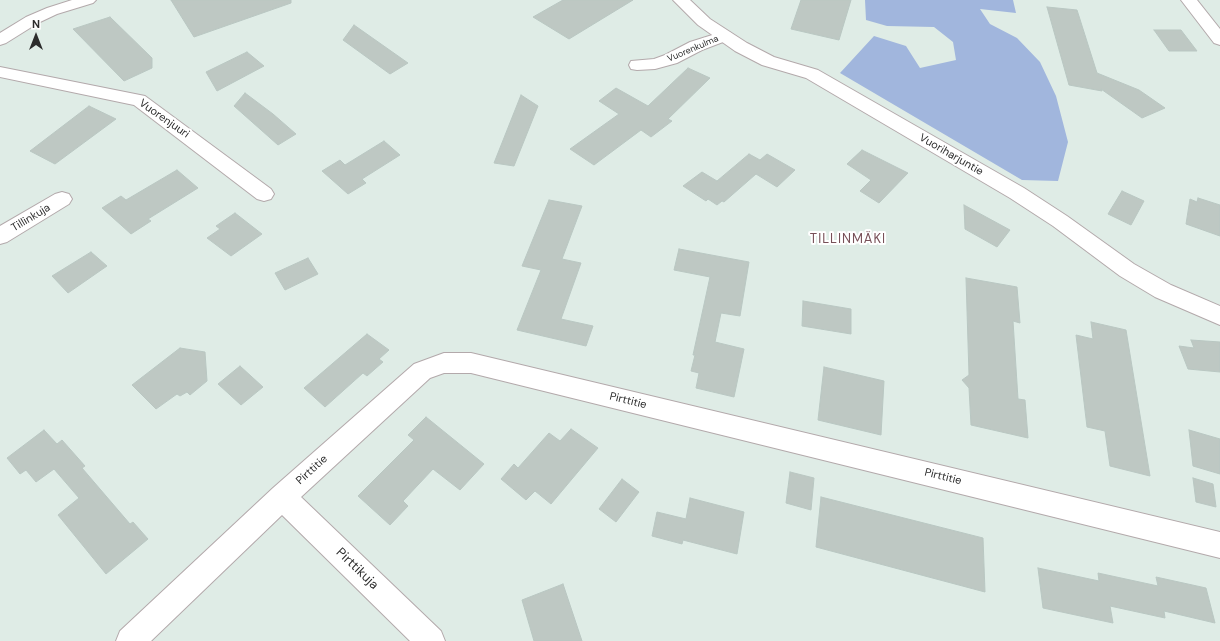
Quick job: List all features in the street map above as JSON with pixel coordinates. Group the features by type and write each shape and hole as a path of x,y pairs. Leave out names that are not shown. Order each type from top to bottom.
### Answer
{"street":[{"path":"0,40 45,14 88,0"},
{"name":"Vuoriharjuntie","path":"681,0 704,22 741,47 768,61 812,74 1017,193 1060,221 1127,270 1163,291 1220,316"},
{"path":"1189,0 1220,40"},
{"name":"Vuorenkulma","path":"637,66 655,64 671,59 696,46 725,36"},
{"name":"Vuorenjuuri","path":"0,72 139,100 264,194"},
{"name":"Tillinkuja","path":"0,236 62,199"},
{"name":"Pirttitie","path":"130,641 282,497 422,371 444,363 471,363 1220,545"},
{"name":"Pirttikuja","path":"282,497 431,641"}],"shaded area":[{"path":"865,0 1013,0 1016,13 980,9 990,24 1017,38 1040,62 1056,96 1068,142 1058,181 1022,180 840,73 874,36 906,46 920,68 956,60 953,42 934,27 887,26 866,20"}],"building":[{"path":"171,0 291,0 291,3 194,37"},
{"path":"563,0 633,0 569,39 533,17"},
{"path":"801,0 851,0 839,40 791,29"},
{"path":"1047,7 1077,10 1097,73 1139,90 1165,108 1142,118 1101,89 1102,91 1069,85"},
{"path":"110,17 152,58 152,68 124,81 73,29"},
{"path":"354,25 408,63 390,74 343,40"},
{"path":"1154,30 1181,30 1197,51 1169,51"},
{"path":"247,52 264,66 217,91 206,72"},
{"path":"688,68 710,78 668,119 672,121 651,137 641,130 594,165 570,149 619,114 599,101 616,88 648,106"},
{"path":"245,93 296,134 278,145 234,106"},
{"path":"521,95 538,106 514,166 494,163"},
{"path":"89,106 116,119 55,164 30,151"},
{"path":"384,141 400,155 362,179 366,183 348,194 322,171 340,160 345,165"},
{"path":"862,150 908,173 879,203 860,191 871,180 847,164"},
{"path":"749,154 760,160 767,154 795,170 777,187 756,174 724,202 722,201 717,205 708,199 706,201 683,186 702,172 717,181"},
{"path":"177,170 198,188 148,219 151,221 131,234 102,208 121,196 126,200"},
{"path":"1122,191 1144,201 1131,225 1108,214"},
{"path":"1198,198 1220,205 1220,236 1186,224 1190,199 1197,202"},
{"path":"549,200 582,206 562,259 581,263 561,319 593,326 586,346 517,330 541,270 522,266"},
{"path":"964,205 1010,230 997,247 965,229"},
{"path":"235,213 262,234 231,256 207,238 220,229 216,226"},
{"path":"679,249 749,262 740,316 721,313 715,342 744,349 734,397 696,388 699,373 691,371 695,355 693,355 710,277 674,270"},
{"path":"91,252 107,266 68,293 52,276"},
{"path":"308,258 318,274 285,290 275,273"},
{"path":"966,278 1017,287 1020,323 1013,321 1018,399 1025,400 1028,438 971,425 969,388 962,380 969,375"},
{"path":"803,301 851,309 851,334 802,326"},
{"path":"1091,322 1126,330 1150,476 1110,466 1105,431 1087,427 1076,335 1093,339"},
{"path":"367,334 389,350 379,359 383,362 367,376 363,373 325,407 304,388"},
{"path":"1191,340 1220,342 1220,372 1188,369 1179,346 1194,348"},
{"path":"180,348 205,352 207,381 190,395 187,392 180,396 177,394 156,409 132,385"},
{"path":"240,366 263,387 241,405 218,384"},
{"path":"824,367 884,381 881,435 818,420"},
{"path":"426,417 484,464 460,490 433,469 403,501 408,506 390,525 358,496 414,440 408,435"},
{"path":"571,429 598,448 551,504 535,491 526,500 501,479 514,464 518,468 549,433 560,441"},
{"path":"44,430 57,444 62,440 85,466 82,468 130,524 133,522 148,539 106,574 58,515 79,498 54,469 36,482 26,470 20,474 7,458"},
{"path":"1189,430 1220,439 1220,474 1193,466"},
{"path":"790,472 814,478 811,510 786,503"},
{"path":"1193,478 1213,484 1216,507 1196,502"},
{"path":"622,479 639,492 616,522 599,509"},
{"path":"821,497 983,538 985,592 816,547"},
{"path":"690,498 744,512 737,554 683,540 682,544 652,536 657,512 686,519"},
{"path":"1038,568 1099,581 1098,573 1158,586 1156,577 1206,588 1215,623 1164,611 1165,618 1110,606 1113,623 1043,608"},
{"path":"563,584 582,641 534,641 522,600"}],"district":[{"name":"TILLINMÄKI","path":"848,240"}]}
